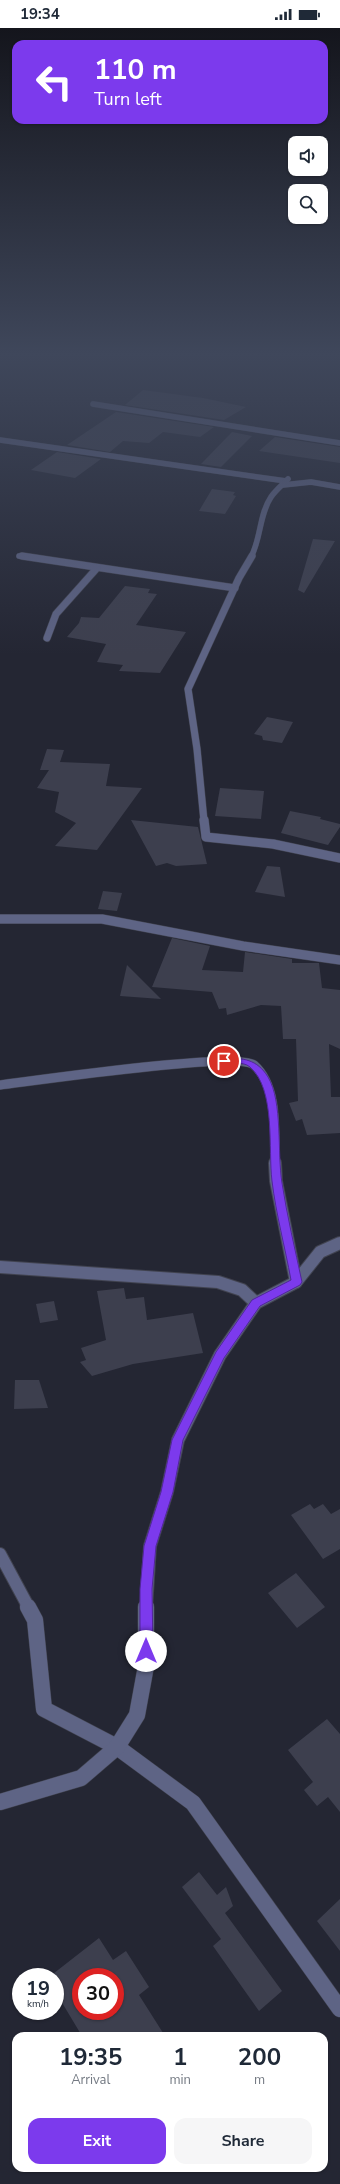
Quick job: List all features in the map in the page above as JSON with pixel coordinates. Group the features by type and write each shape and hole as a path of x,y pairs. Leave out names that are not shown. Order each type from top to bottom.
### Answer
{"street":[{"path":"100,455 286,482 311,482 340,486"},
{"path":"286,482 270,498 262,522 257,547 235,588 188,689 197,749 206,837 273,844 340,858"},
{"path":"19,556 235,588"},
{"path":"47,638 56,614 97,568"},
{"path":"0,919 102,919 243,946 340,960"},
{"path":"0,1085 116,1070 190,1063 243,1061 253,1064 265,1078 272,1104 276,1181 296,1282"},
{"path":"0,1802 81,1778 117,1747 136,1716 146,1666 146,1589 150,1546 167,1492 178,1440 220,1355 256,1303 296,1282 320,1252 340,1243"},
{"path":"0,1267 218,1282 242,1290 256,1303"},
{"path":"0,1554 35,1620 44,1709 117,1747 193,1803 340,2009"}],"building":[{"path":"53,455 73,455 101,459 75,478 31,470"},
{"path":"210,455 233,455 221,467 201,464"},
{"path":"283,455 340,455 340,463"},
{"path":"212,489 235,492 233,495 236,496 225,514 199,511"},
{"path":"313,539 335,541 304,593 298,590"},
{"path":"125,586 150,589 148,593 157,594 136,625 186,632 160,673 119,671 123,665 97,662 106,644 67,637 79,623 81,617 99,618"},
{"path":"267,717 293,722 282,743 263,740 262,736 254,734"},
{"path":"47,749 64,750 60,762 110,764 106,786 142,788 97,850 55,846 76,823 55,812 59,792 37,788 49,770 40,770"},
{"path":"220,788 264,791 261,819 215,816"},
{"path":"290,811 321,817 320,819 340,824 340,827 328,845 281,833"},
{"path":"131,820 198,827 207,864 176,866 167,863 156,866"},
{"path":"267,866 280,867 285,897 255,892"},
{"path":"103,891 122,893 117,911 98,909"},
{"path":"172,938 210,946 202,970 243,972 245,952 292,959 292,963 319,963 322,988 340,990 340,1049 329,1044 331,1097 340,1097 340,1133 307,1135 302,1119 296,1121 289,1103 298,1101 296,1039 283,1039 281,1006 261,1005 227,1015 226,1008 219,1009 212,992 152,987"},
{"path":"127,965 161,999 120,996"},
{"path":"124,1288 126,1299 144,1297 147,1320 193,1313 203,1353 133,1364 92,1376 80,1362 86,1360 81,1348 106,1340 97,1291"},
{"path":"54,1301 58,1320 40,1323 36,1304"},
{"path":"15,1380 39,1380 48,1408 14,1409"},
{"path":"310,1504 314,1509 323,1504 331,1514 340,1509 340,1549 323,1559 291,1515"},
{"path":"296,1573 325,1607 297,1628 268,1593"},
{"path":"327,1719 340,1734 340,1812 328,1797 317,1806 304,1790 313,1782 288,1750"},
{"path":"199,1872 217,1895 226,1887 233,1906 225,1913 282,1991 259,2011 213,1946 221,1939 182,1887"},
{"path":"340,1899 340,1951 317,1921"},
{"path":"99,1938 113,1960 126,1951 149,1987 139,1995 162,2032 80,2032 72,2020 124,2020 124,1968 72,1968 72,2019 64,2006 64,1968 61,1968"}],"route":[{"path":"146,1651 146,1589 150,1546 167,1492 178,1440 220,1355 256,1303 296,1282 276,1181 272,1104 265,1078 253,1064 243,1061 224,1061"}]}
